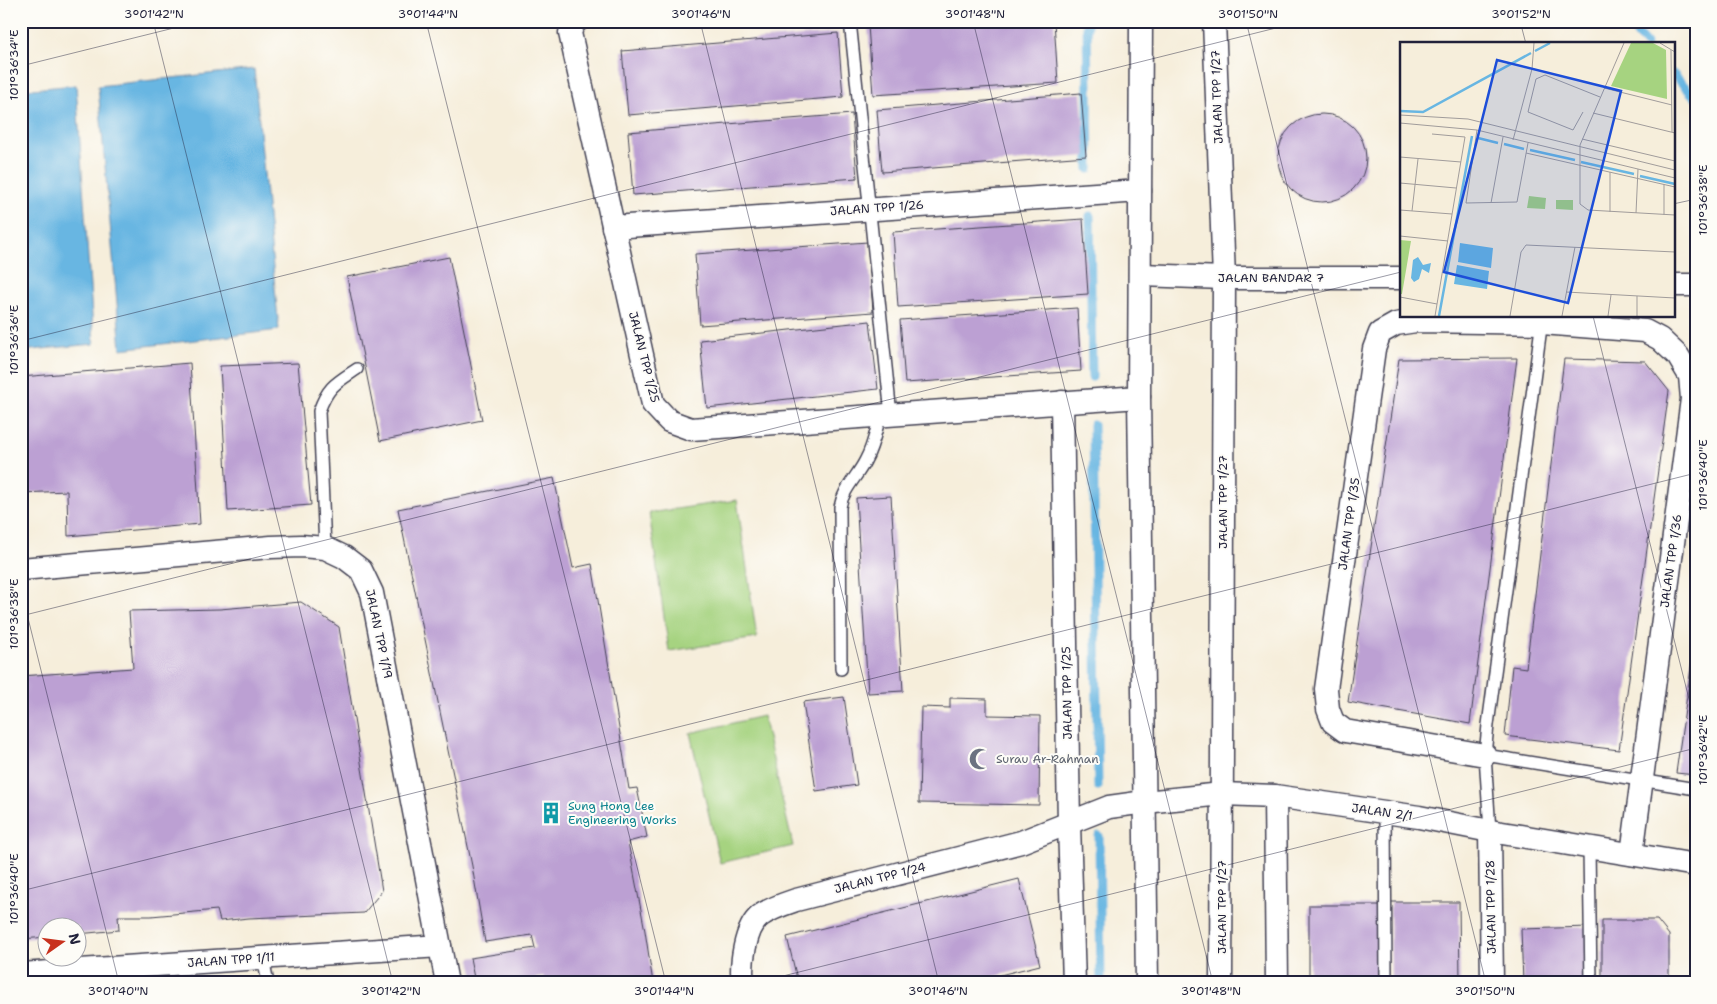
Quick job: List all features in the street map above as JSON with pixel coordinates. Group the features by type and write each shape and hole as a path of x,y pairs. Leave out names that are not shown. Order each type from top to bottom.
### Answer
{"street":[{"name":"JALAN TPP 1/25","path":"577,21 573,24 570,33 653,404 669,421 691,429 1139,397"},
{"path":"1141,21 1139,397 1147,983"},
{"name":"JALAN TPP 1/27","path":"1214,21 1224,278 1221,983"},
{"name":"JALAN TPP 1/26","path":"613,227 869,208 1140,191"},
{"name":"JALAN BANDAR 7","path":"1141,275 1224,278 1400,278"},
{"path":"1674,285 1696,285"},
{"name":"JALAN TPP 1/36","path":"1542,320 1645,331 1660,339 1678,356 1690,376 1692,398 1691,438 1632,854"},
{"name":"JALAN TPP 1/35","path":"1485,756 1345,731 1333,722 1328,708 1326,689 1374,349 1380,334 1396,324 1416,322 1542,320"},
{"name":"JALAN TPP 1/25","path":"1062,402 1069,824 1074,983"},
{"name":"JALAN TPP 1/19","path":"21,569 301,546 325,548 344,557 361,570 372,592 447,983"},
{"name":"JALAN 2/1","path":"1069,824 1108,807 1144,802 1222,794 1274,796 1418,817 1490,831 1696,865"},
{"path":"1274,796 1276,983"},
{"name":"JALAN TPP 1/24","path":"743,983 743,957 747,935 758,917 775,907 1021,842 1069,824"},
{"name":"JALAN TPP 1/28","path":"1490,831 1492,983"},
{"name":"JALAN TPP 1/11","path":"21,974 78,977 263,958 440,946"}],"lane":[{"path":"841,669 840,507 842,496 864,463 885,415 869,208 850,21"},
{"path":"1490,831 1485,756 1488,725 1542,320"},
{"path":"325,548 319,410 325,395 336,384 357,369"},
{"path":"1485,756 1696,789"},
{"path":"1385,812 1386,983"},
{"path":"1589,848 1591,983"},
{"path":"263,958 268,983"}],"green space":[{"path":"737,500 757,638 669,651 649,513"},
{"path":"763,716 793,846 720,863 690,733"}],"water":[{"path":"254,69 279,330 121,349 98,86"},
{"path":"76,85 94,344 21,351 21,90"}],"building":[{"path":"930,21 1054,21 1058,83 873,95 868,25"},
{"path":"838,33 843,97 628,115 622,51"},
{"path":"1081,93 1086,156 882,172 877,110"},
{"path":"852,114 857,178 633,195 628,132"},
{"path":"1322,114 1339,118 1353,127 1362,141 1366,158 1362,175 1353,189 1339,198 1322,202 1305,198 1291,189 1282,175 1278,158 1282,141 1291,127 1305,118"},
{"path":"1083,219 1088,294 898,307 893,232"},
{"path":"868,242 873,312 700,325 695,254"},
{"path":"449,257 482,420 380,441 347,277"},
{"path":"1077,308 1081,371 905,383 900,320"},
{"path":"870,321 878,389 707,408 700,340"},
{"path":"1517,358 1470,724 1348,702 1399,359"},
{"path":"1564,359 1645,361 1669,391 1619,750 1505,736 1512,666 1526,668"},
{"path":"190,363 200,524 68,536 67,491 21,493 21,377"},
{"path":"298,363 311,505 228,511 220,366"},
{"path":"554,478 573,568 592,564 629,789 637,788 647,837 628,842 653,983 545,983 544,977 499,983 475,983 470,958 535,948 532,935 485,942 472,866 398,509"},
{"path":"891,496 903,691 868,693 856,498"},
{"path":"301,602 339,627 382,891 364,913 220,921 217,910 151,916 118,916 119,930 88,933 88,916 38,916 38,938 21,939 21,676 133,668 129,611 220,609"},
{"path":"1696,639 1696,775 1676,773"},
{"path":"844,697 857,785 816,791 803,702"},
{"name":"Surau Ar-Rahman","path":"950,698 987,699 987,715 1040,716 1039,805 919,803 921,707 950,708"},
{"path":"1019,879 1040,965 968,983 798,983 787,937"},
{"path":"1390,902 1459,902 1460,983 1391,983"},
{"path":"1309,905 1380,905 1381,983 1309,983"},
{"path":"1602,920 1657,920 1669,935 1669,983 1602,983"},
{"path":"1590,927 1592,983 1523,983 1521,929"}],"waterway":[{"path":"1087,21 1089,169"},
{"path":"1625,21 1644,42"},
{"path":"1674,75 1696,98"},
{"path":"1090,216 1092,377"},
{"path":"1093,425 1098,786"},
{"path":"1099,836 1101,983"}],"place":[{"name":"Surau Ar-Rahman","path":"980,759"},
{"name":"Sung Hong Lee Engineering Works","path":"551,813"}]}
